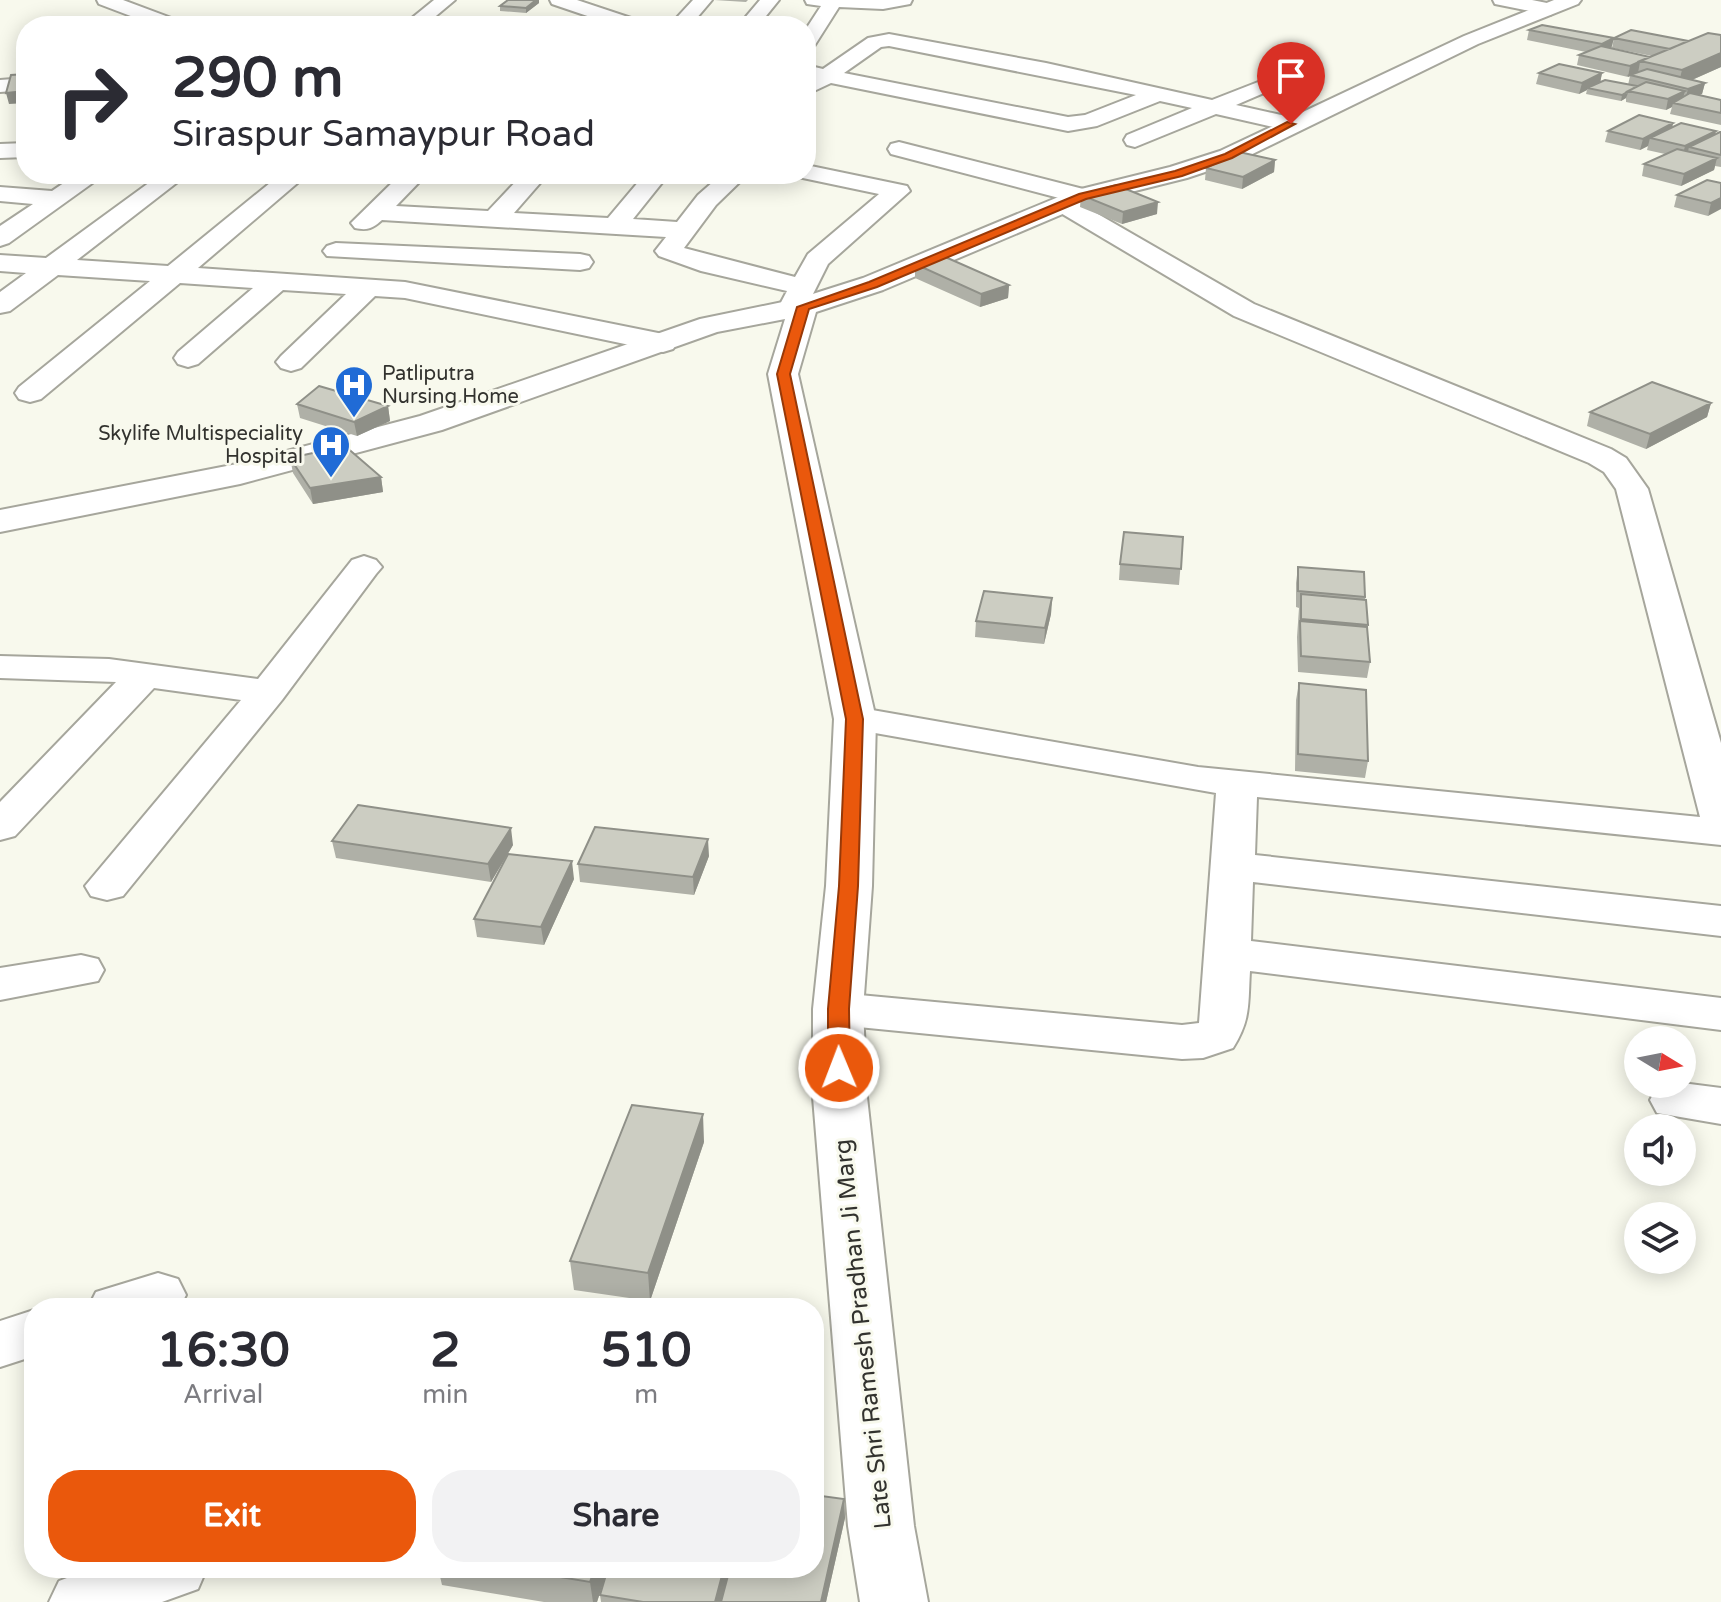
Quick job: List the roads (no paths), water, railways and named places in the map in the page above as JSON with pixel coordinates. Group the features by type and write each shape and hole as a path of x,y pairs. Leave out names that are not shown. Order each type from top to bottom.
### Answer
{"street":[{"path":"106,0 148,16"},
{"path":"425,16 446,0"},
{"path":"688,16 703,0"},
{"path":"756,16 770,0"},
{"path":"814,0 883,3 903,0"},
{"path":"816,28 833,0"},
{"path":"1502,0 1561,5"},
{"path":"0,521 240,474 431,423 710,325 873,284 1073,200 1201,167 1229,156 1471,40 1561,5"},
{"path":"569,6 602,16"},
{"path":"816,73 875,42 885,40 1159,94 1291,124"},
{"path":"816,73 1068,124 1089,121 1159,94"},
{"path":"1135,140 1271,83"},
{"path":"899,149 1073,200 1244,310 1615,465 1632,489 1703,683 1721,817"},
{"path":"799,301 817,260 898,191 816,174"},
{"path":"0,238 79,184"},
{"path":"0,305 163,184"},
{"path":"30,393 284,184"},
{"path":"188,358 336,251 404,184"},
{"path":"494,219 527,184"},
{"path":"615,226 649,184"},
{"path":"725,184 707,200 668,251 799,301"},
{"path":"0,194 57,199"},
{"path":"375,212 684,230"},
{"path":"336,251 580,262"},
{"path":"0,263 291,281 439,295 663,343"},
{"path":"291,362 369,287"},
{"name":"Late Shri Ramesh Pradhan Ji Marg","path":"799,301 783,374 855,719 849,886 838,1009 843,1136 881,1526 894,1602"},
{"path":"107,886 268,692 364,567"},
{"path":"5,671 64,667 268,692"},
{"path":"0,827 145,675"},
{"path":"855,719 1237,784 1721,832"},
{"path":"838,1009 1182,1042 1203,1041 1216,1036 1223,1023 1237,784"},
{"path":"1232,866 1721,921"},
{"path":"1227,953 1721,1014"},
{"path":"0,984 81,970"},
{"path":"0,1344 24,1336"},
{"path":"82,1602 148,1578"}],"place":[{"name":"Patliputra Nursing Home","path":"354,419"},
{"name":"Skylife Multispeciality Hospital","path":"331,479"}]}
